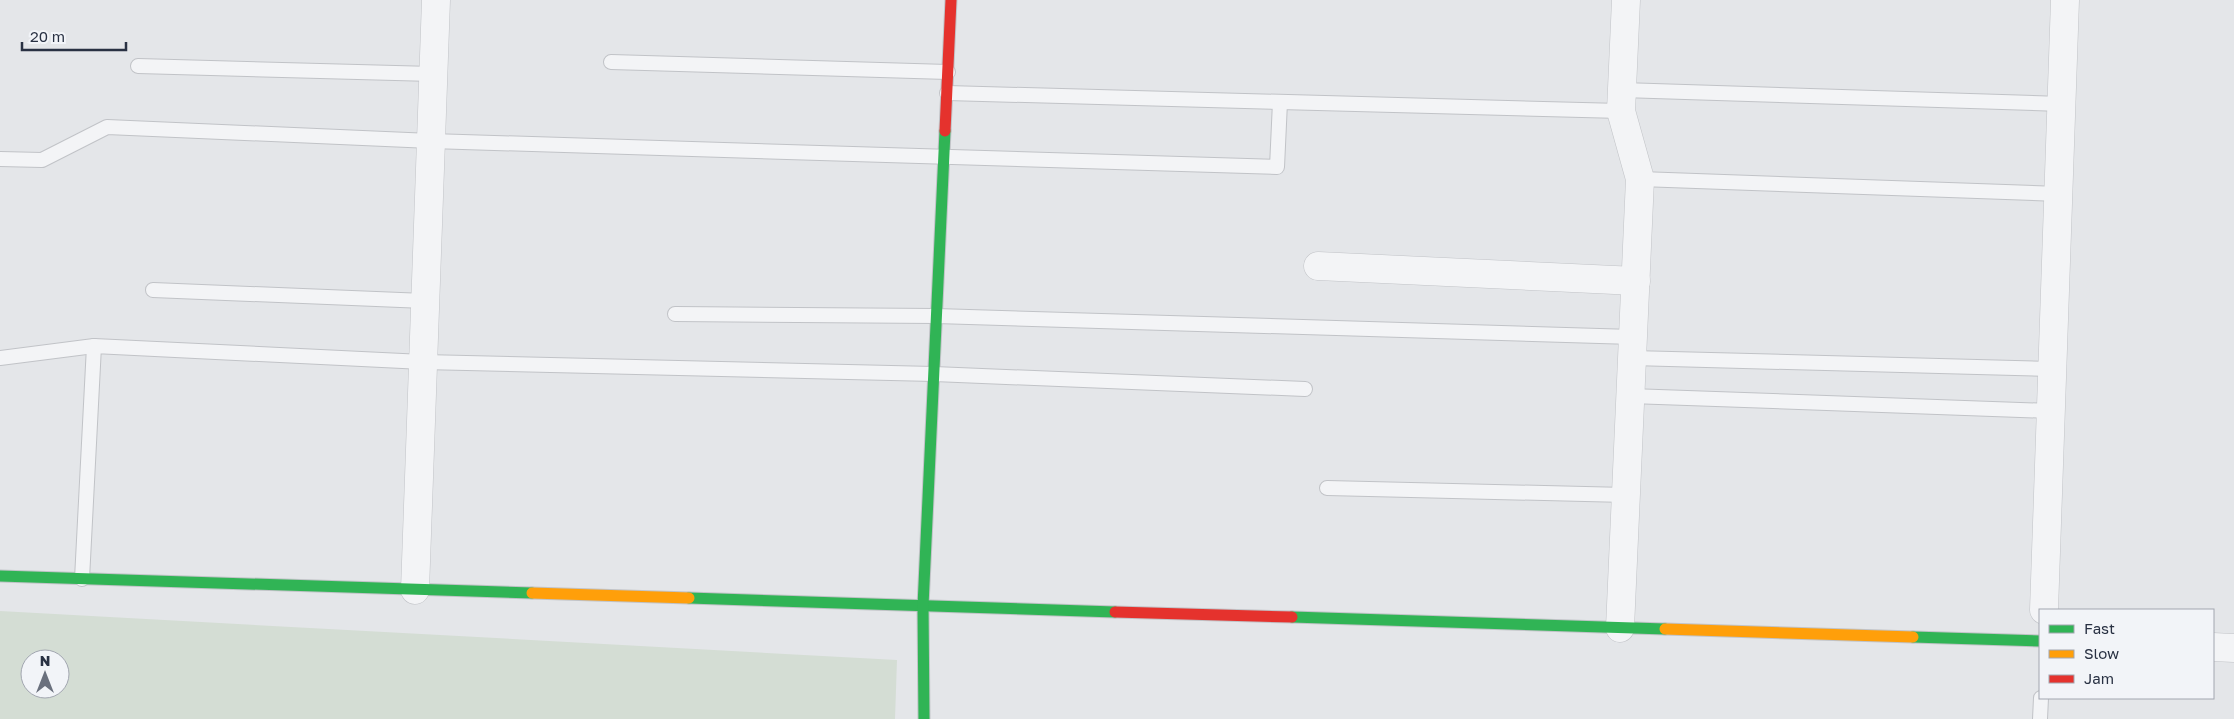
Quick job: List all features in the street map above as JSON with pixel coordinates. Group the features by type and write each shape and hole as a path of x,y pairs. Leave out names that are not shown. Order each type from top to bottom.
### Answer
{"street":[{"path":"415,590 436,0"},
{"path":"924,719 923,606 951,0"},
{"path":"1620,628 1640,179 1621,100 1626,0"},
{"path":"2044,609 2065,0"},
{"path":"1318,266 1636,280"},
{"path":"0,576 2039,642"},
{"path":"2214,647 2234,648"}],"lane":[{"path":"611,62 948,72"},
{"path":"138,66 433,74"},
{"path":"946,92 1280,102 1621,100 2062,104"},
{"path":"0,158 42,160 107,127 431,140 1277,167 1280,102"},
{"path":"1640,179 2059,194"},
{"path":"153,290 425,301"},
{"path":"675,314 936,316 1633,347 2052,369"},
{"path":"82,579 94,346"},
{"path":"0,358 94,346 423,362 934,374 1305,389"},
{"path":"1630,396 2051,411"},
{"path":"1327,488 1626,495"},
{"path":"2040,719 2041,699"}],"shaded area":[{"path":"0,611 897,660 895,719 0,719"}],"traffic: fast":[{"path":"924,719 923,606 945,131"},
{"path":"0,576 532,593"},
{"path":"689,598 1115,612"},
{"path":"1292,617 1665,629"},
{"path":"1913,637 2039,641"}],"traffic: slow":[{"path":"532,593 689,598"},
{"path":"1665,629 1913,637"}],"traffic: jam":[{"path":"945,131 951,0"},
{"path":"1115,612 1292,617"}]}
